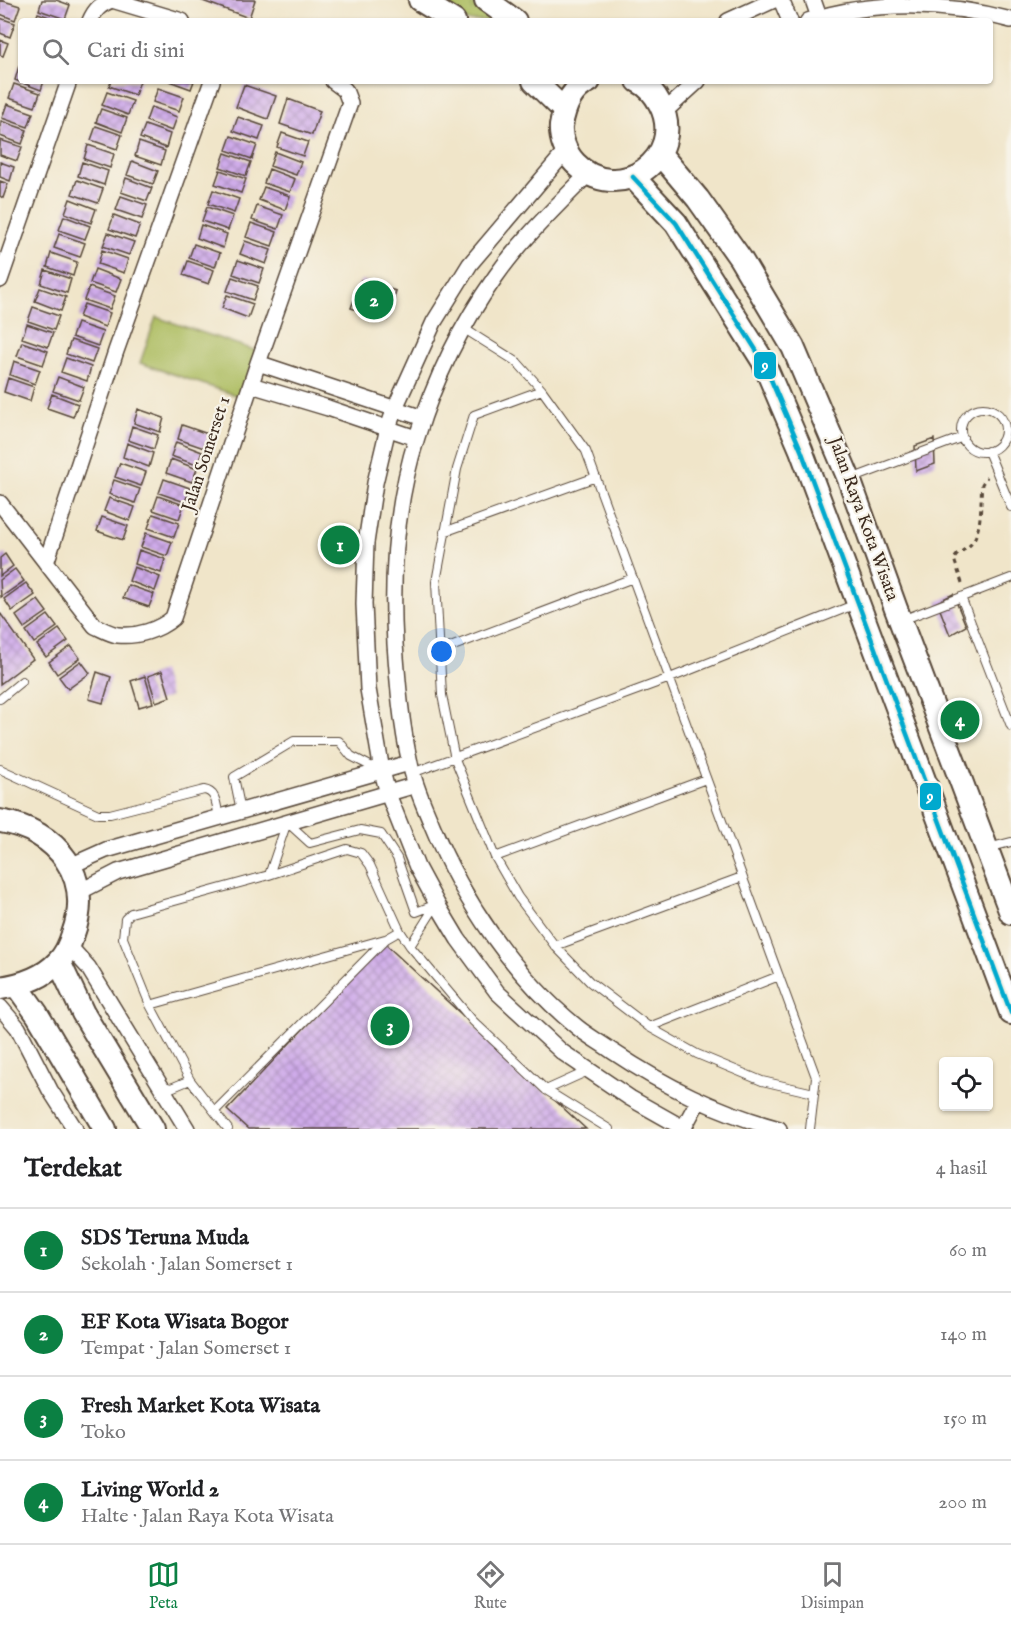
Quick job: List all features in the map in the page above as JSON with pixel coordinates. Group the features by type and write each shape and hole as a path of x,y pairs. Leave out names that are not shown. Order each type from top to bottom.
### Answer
{"street":[{"path":"91,18 101,4 112,0 172,18"},
{"path":"420,0 449,18"},
{"path":"486,0 511,18"},
{"path":"735,18 774,0"},
{"path":"781,0 789,18"},
{"path":"813,0 813,18"},
{"path":"818,18 869,7 924,6 976,10 1011,20"},
{"path":"0,280 68,84"},
{"path":"46,562 116,351 211,84"},
{"name":"Jalan Somerset 1","path":"0,503 95,626 116,635 135,635 165,626 173,618 258,363 350,103 345,90 337,84"},
{"path":"537,84 564,110"},
{"path":"583,84 571,95 564,110 561,130 566,151 572,160 588,174 602,180 633,177 648,168 660,154 665,140 664,111 657,96 645,84"},
{"path":"664,111 695,84"},
{"path":"566,151 470,264 434,322 395,408 375,483 366,543 364,604 368,689 388,794 417,867 458,939 497,992 562,1052 630,1098 684,1129 698,1101"},
{"name":"Jalan Raya Kota Wisata","path":"660,154 698,198 740,258 793,347 849,479 1011,913"},
{"path":"588,174 525,239 496,276 463,328 416,438 404,486 396,543 393,603 398,687 413,774 444,855 478,914 526,978 578,1028 648,1075 698,1101 746,1120 779,1129"},
{"name":"Jalan Raya Kota Wisata","path":"633,177 676,223 762,361 801,450 1011,1013"},
{"path":"258,363 423,418"},
{"path":"251,385 416,438"},
{"path":"858,604 890,592"},
{"path":"70,866 106,850 382,771 413,774"},
{"path":"79,892 118,872 388,794 413,774"},
{"path":"0,821 29,828 53,843 70,866 79,892 78,920 64,954 37,978 9,987 37,1014 105,1129"},
{"path":"64,954 88,967 187,1129"},
{"path":"64,954 83,1013 153,1129"},
{"path":"0,1007 18,1028 50,1090 75,1129"}],"lane":[{"path":"463,328 517,362 542,390 586,451 816,1077 810,1129"},
{"path":"542,390 474,416 457,469 436,582 442,695 455,759 495,857 518,897 555,946 590,982 649,1027 697,1054 762,1080 814,1093"},
{"path":"984,407 994,410 1002,417 1005,428 1004,438 988,451 978,451 968,446 963,437 962,426 966,417 974,410 984,407"},
{"path":"1002,417 1011,414"},
{"path":"849,479 963,437"},
{"path":"988,451 1011,507"},
{"path":"444,532 596,477"},
{"path":"440,651 633,578"},
{"path":"900,620 1011,578"},
{"path":"961,597 1011,726"},
{"path":"413,774 858,604"},
{"path":"0,699 22,681"},
{"path":"241,810 234,777 294,741 339,741 351,756 382,771"},
{"path":"0,769 98,814 110,814 204,790 210,791 214,795 219,817"},
{"path":"495,857 706,779"},
{"path":"269,875 287,822 310,843 360,830 381,834 397,858 416,912 437,904"},
{"path":"987,848 1011,842"},
{"path":"228,1129 190,1080 150,1005 123,938 125,919 131,913 269,875 347,849 361,853 370,864 400,931 473,1021 546,1090 609,1129"},
{"path":"555,946 742,877"},
{"path":"410,946 437,904"},
{"path":"150,1005 386,939 400,931"},
{"path":"215,1111 386,939"},
{"path":"649,1027 779,976"},
{"path":"546,1090 588,1071"},
{"path":"159,1086 171,1088 190,1080"}],"path":[{"path":"962,583 954,559 956,555 969,547 977,536 982,484 986,478 997,472"}],"green space":[{"path":"436,0 468,0 495,18 463,18"},
{"path":"156,317 257,351 241,397 140,363"}],"building":[{"path":"0,0 20,6 15,20 0,14"},
{"path":"42,0 56,0 70,5 65,18 39,10"},
{"path":"200,0 255,0 249,18"},
{"path":"38,13 52,18 36,18"},
{"path":"0,18 15,23 10,37 0,33"},
{"path":"0,40 8,43 3,56 0,55"},
{"path":"14,84 40,93 35,107 9,98"},
{"path":"25,84 43,84 41,90"},
{"path":"110,84 139,84 135,95 109,86"},
{"path":"177,84 193,84 191,89"},
{"path":"244,85 276,96 268,119 236,107"},
{"path":"158,88 184,97 179,111 153,102"},
{"path":"107,92 133,101 128,115 102,105"},
{"path":"288,99 320,111 312,135 280,124"},
{"path":"7,104 33,113 28,127 2,118"},
{"path":"151,107 177,117 172,131 146,121"},
{"path":"101,109 127,118 122,132 96,122"},
{"path":"238,117 264,126 259,140 233,131"},
{"path":"1,121 27,130 22,144 0,136"},
{"path":"145,125 170,134 166,148 140,138"},
{"path":"96,126 122,135 117,149 91,140"},
{"path":"282,133 308,142 303,156 277,147"},
{"path":"231,136 257,145 252,159 226,150"},
{"path":"0,140 22,147 17,161 0,155"},
{"path":"139,142 165,151 161,165 135,156"},
{"path":"88,145 114,154 110,168 84,159"},
{"path":"275,152 301,162 296,175 270,166"},
{"path":"225,153 251,162 246,176 220,167"},
{"path":"132,161 158,171 153,184 127,175"},
{"path":"0,162 14,167 10,181 0,177"},
{"path":"82,162 108,171 104,185 78,176"},
{"path":"269,169 295,179 290,192 264,183"},
{"path":"220,170 246,179 241,193 215,184"},
{"path":"126,178 152,188 147,201 121,192"},
{"path":"77,180 103,189 98,203 72,194"},
{"path":"0,181 8,184 3,198 0,196"},
{"path":"264,187 290,196 285,210 259,200"},
{"path":"213,190 239,199 234,213 208,204"},
{"path":"121,196 147,205 142,219 116,210"},
{"path":"70,199 96,209 91,223 65,213"},
{"path":"257,206 283,215 278,229 252,220"},
{"path":"207,207 233,216 228,230 202,221"},
{"path":"114,215 140,225 135,238 109,229"},
{"path":"64,216 90,226 85,239 59,230"},
{"path":"251,223 277,232 272,246 246,237"},
{"path":"201,225 227,234 223,248 197,238"},
{"path":"108,233 134,242 129,255 103,246"},
{"path":"59,234 85,243 80,257 54,248"},
{"path":"245,241 271,250 266,264 240,254"},
{"path":"194,244 220,253 215,267 189,258"},
{"path":"102,250 128,259 124,273 98,264"},
{"path":"51,253 77,262 73,276 47,267"},
{"path":"238,260 264,269 259,283 233,274"},
{"path":"188,261 214,270 209,284 183,275"},
{"path":"95,269 121,279 116,292 90,283"},
{"path":"45,270 71,279 67,293 41,284"},
{"path":"232,277 258,286 253,300 227,291"},
{"path":"361,280 396,291 387,320 351,308"},
{"path":"89,287 115,296 110,309 84,300"},
{"path":"40,288 66,297 61,311 35,301"},
{"path":"227,295 253,304 248,318 222,308"},
{"path":"84,304 110,313 105,327 79,317"},
{"path":"33,307 59,316 54,330 28,321"},
{"path":"77,323 103,332 98,346 72,337"},
{"path":"27,324 53,333 48,347 22,338"},
{"path":"71,340 97,349 92,363 66,354"},
{"path":"22,342 48,351 43,365 17,356"},
{"path":"66,358 91,367 87,381 61,372"},
{"path":"14,361 40,370 35,384 10,375"},
{"path":"58,377 84,387 79,400 53,391"},
{"path":"8,378 34,387 30,401 4,392"},
{"path":"52,394 78,404 73,417 47,408"},
{"path":"138,409 164,418 160,432 134,423"},
{"path":"182,425 208,434 204,448 178,439"},
{"path":"132,426 158,435 154,449 128,440"},
{"path":"934,439 935,464 916,471 915,446"},
{"path":"176,442 202,452 197,465 171,456"},
{"path":"127,443 153,453 149,467 123,457"},
{"path":"171,459 197,469 192,482 166,473"},
{"path":"120,463 146,472 141,486 115,477"},
{"path":"164,479 190,488 185,502 159,493"},
{"path":"114,480 140,489 135,503 109,494"},
{"path":"158,496 184,505 179,519 153,510"},
{"path":"109,498 135,507 130,521 104,511"},
{"path":"153,514 179,523 174,537 148,528"},
{"path":"102,517 128,526 123,540 97,531"},
{"path":"146,533 172,542 167,556 141,547"},
{"path":"139,550 165,559 161,573 135,564"},
{"path":"5,554 13,566 0,576 0,558"},
{"path":"134,567 160,577 155,591 129,581"},
{"path":"15,569 24,581 1,597 0,580"},
{"path":"26,583 35,595 12,611 4,599"},
{"path":"128,585 154,594 149,607 123,598"},
{"path":"953,594 966,626 950,635 937,602"},
{"path":"38,600 47,612 24,628 16,616"},
{"path":"0,613 33,659 0,684"},
{"path":"48,615 57,627 34,643 26,631"},
{"path":"59,629 68,641 46,657 37,645"},
{"path":"71,646 80,658 57,674 49,662"},
{"path":"81,661 90,673 68,689 59,677"},
{"path":"162,671 170,697 156,702 148,676"},
{"path":"97,672 111,677 103,703 89,699"},
{"path":"145,676 153,703 139,707 131,681"},
{"path":"384,943 586,1129 248,1129 227,1110"}],"transit line":[{"name":"9","path":"633,177 676,223 763,361 801,450 1011,1013"}],"place":[{"name":"EF Kota Wisata Bogor","path":"374,300"},
{"name":"SDS Teruna Muda","path":"340,545"},
{"name":"Living World 2","path":"960,720"},
{"name":"Fresh Market Kota Wisata","path":"390,1026"}]}
